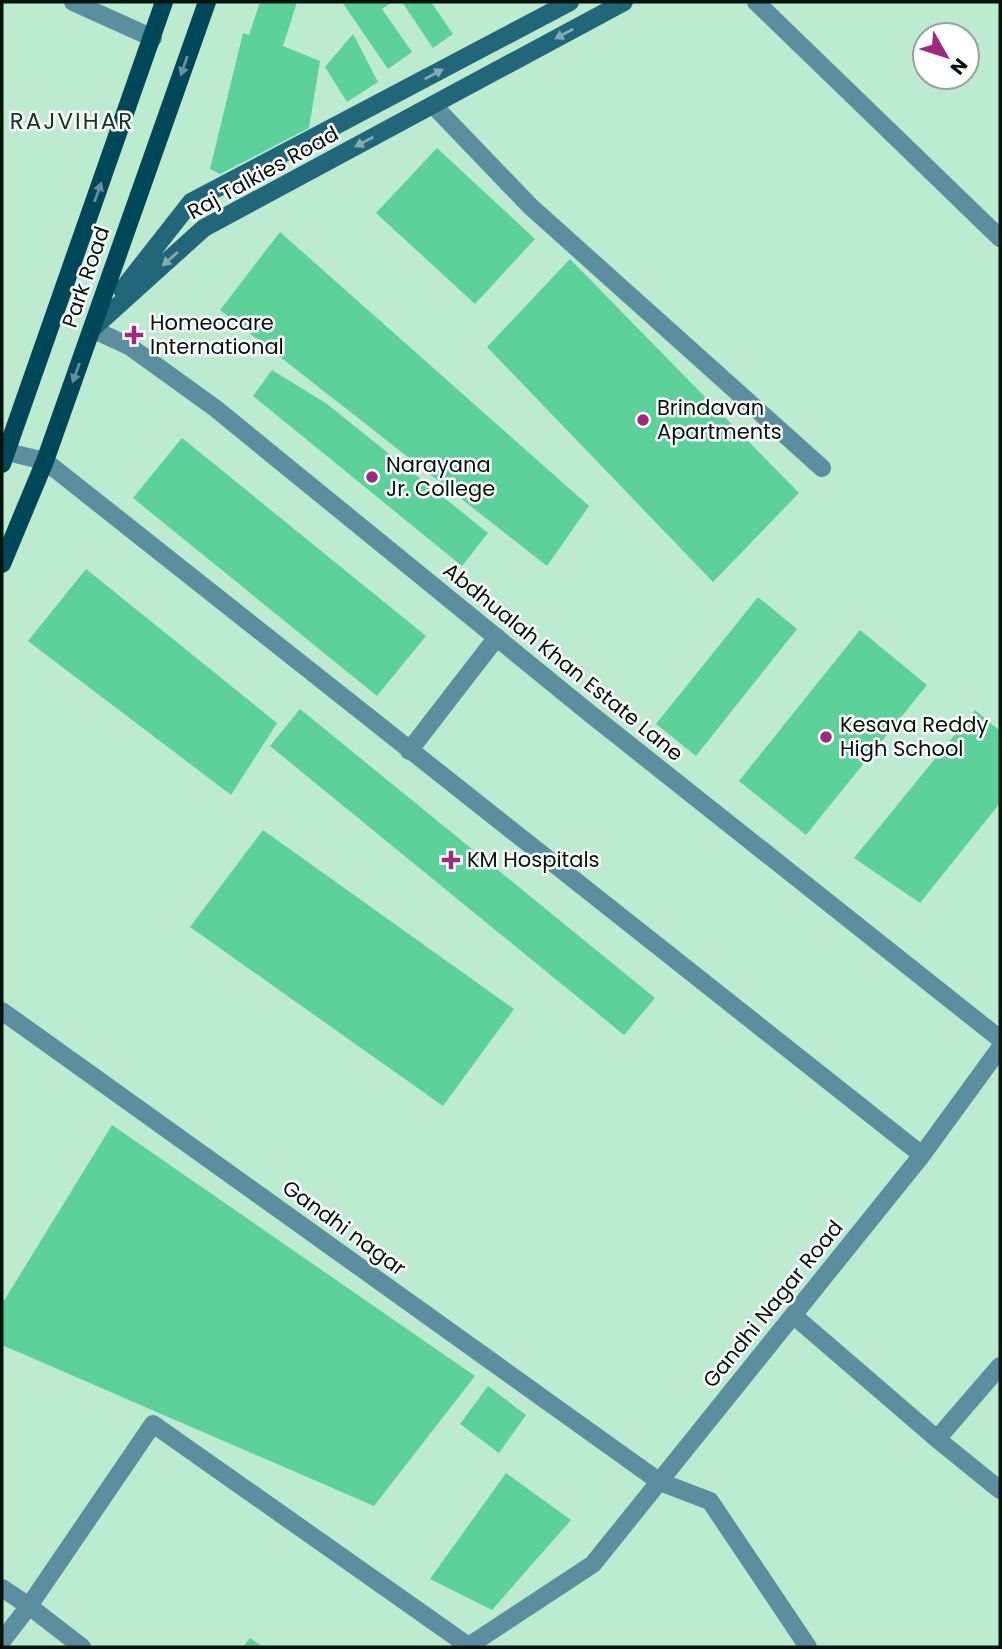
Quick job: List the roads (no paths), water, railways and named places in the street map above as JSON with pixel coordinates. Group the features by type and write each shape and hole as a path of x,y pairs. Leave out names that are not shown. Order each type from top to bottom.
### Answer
{"main road":[{"path":"155,30 156,2"},
{"name":"Park Road","path":"4,458 164,2"},
{"name":"Park Road","path":"2,564 45,461 207,2"}],"street":[{"path":"73,2 155,30"},
{"name":"Raj Talkies Road","path":"92,329 191,202 570,2"},
{"name":"Raj Talkies Road","path":"92,329 204,228 624,2"},
{"path":"756,2 1000,238"},
{"path":"433,105 530,206 822,468"},
{"name":"Abdhualah Khan Estate Lane","path":"92,329 130,346 215,408 1000,1039"},
{"path":"4,458 45,461 922,1155"},
{"path":"409,751 497,637"},
{"name":"Gandhi nagar","path":"2,1010 660,1482 710,1501 808,1647"},
{"name":"Gandhi Nagar Road","path":"469,1647 593,1564 922,1155 1000,1048"},
{"path":"793,1315 937,1440 1000,1490"},
{"path":"937,1440 1000,1366"},
{"path":"2,1641 29,1606 153,1424 469,1647"},
{"path":"2,1588 82,1647"}],"place":[{"name":"Homeocare International","path":"134,335"},
{"name":"Brindavan Apartments","path":"643,420"},
{"name":"Narayana Jr. College","path":"372,477"},
{"name":"Kesava Reddy High School","path":"826,737"},
{"name":"KM Hospitals","path":"451,860"}],"district":[{"name":"RAJVIHAR","path":"72,121"}]}
